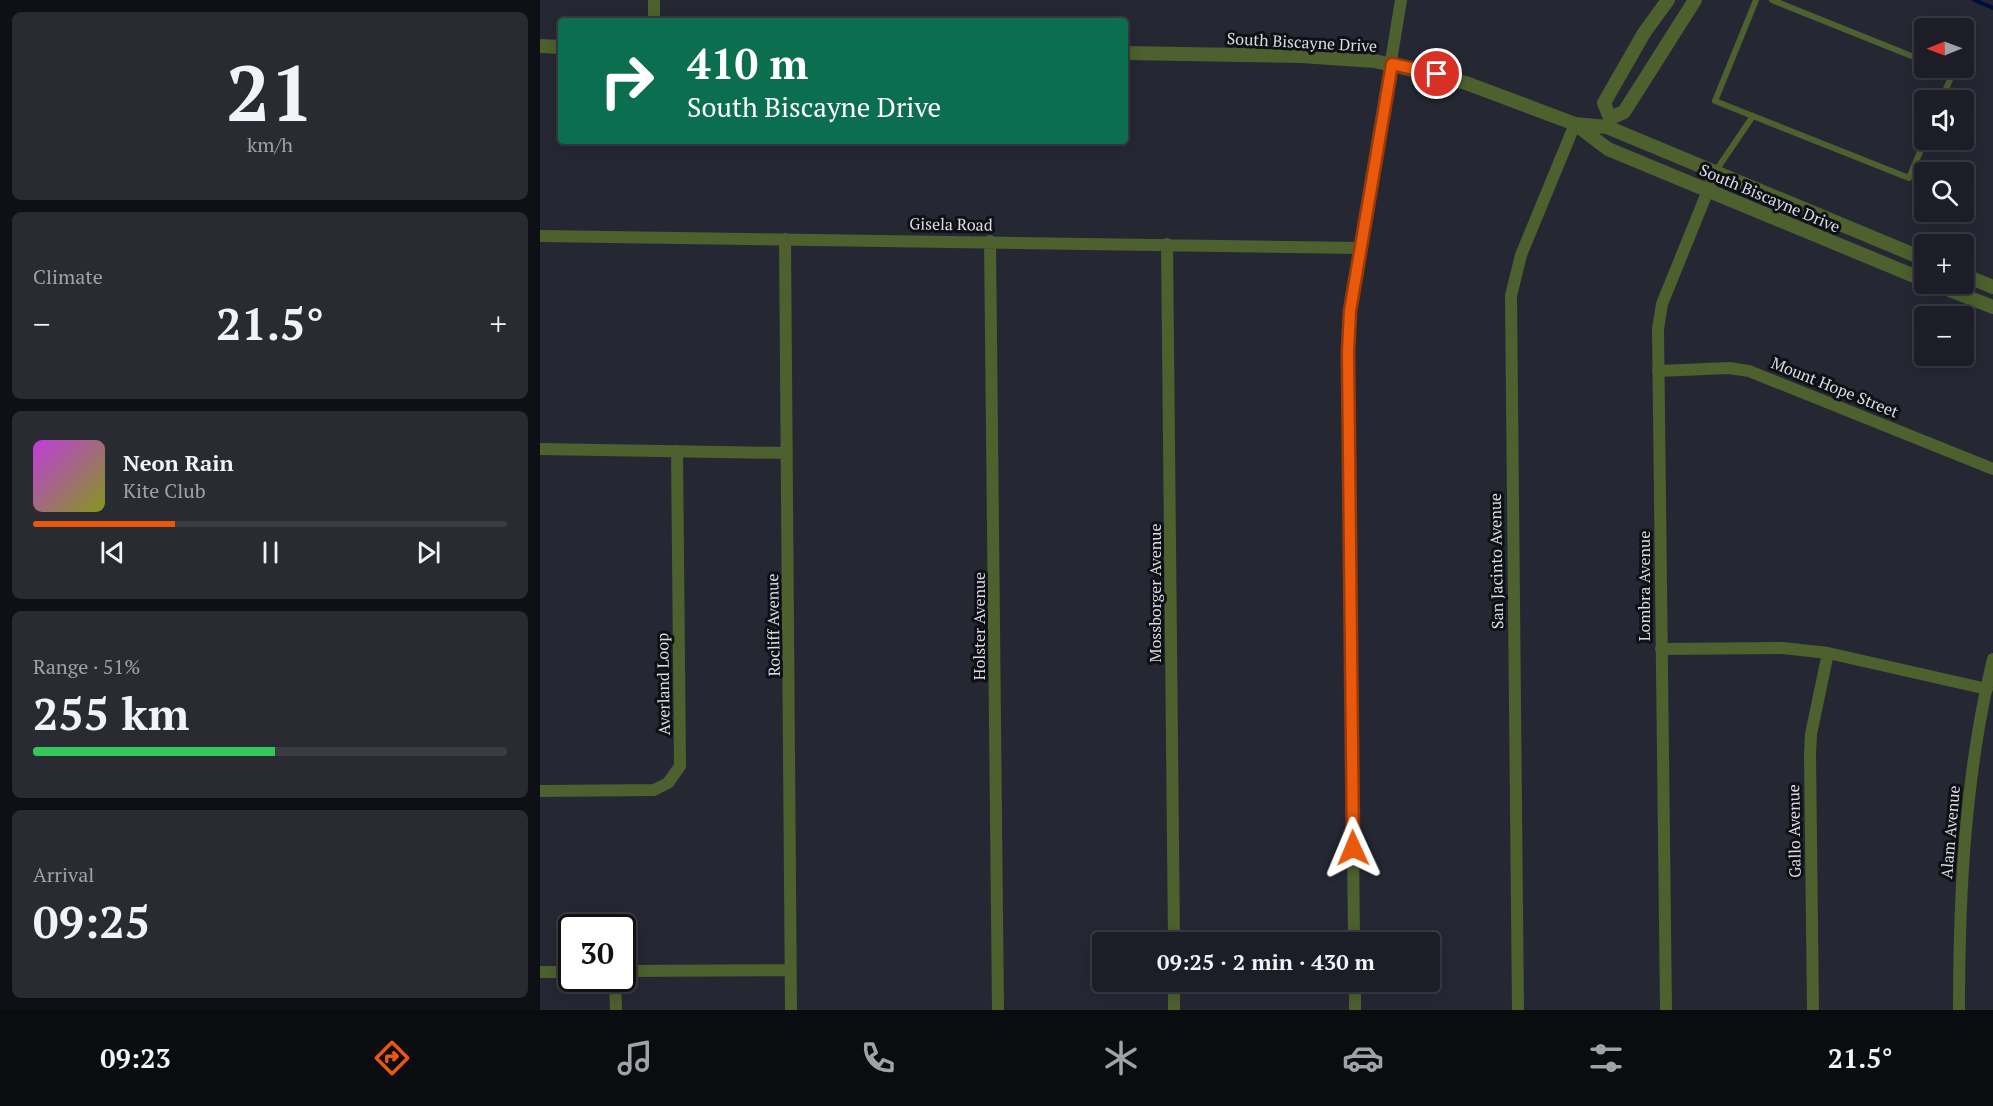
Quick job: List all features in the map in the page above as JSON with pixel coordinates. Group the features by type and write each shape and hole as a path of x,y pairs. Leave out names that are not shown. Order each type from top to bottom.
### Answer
{"street":[{"path":"654,0 654,18"},
{"path":"1354,932 1348,352 1350,311 1401,0"},
{"path":"1600,143 1608,122 1604,103 1644,33 1668,0"},
{"path":"1608,122 1624,112 1695,0"},
{"path":"540,46 558,46"},
{"name":"South Biscayne Drive","path":"1128,53 1301,56 1392,64 1476,86 1575,124 1608,149 1914,276"},
{"name":"South Biscayne Drive","path":"1575,124 1608,122 1715,173 1914,255"},
{"name":"San Jacinto Avenue","path":"1518,1010 1511,296 1521,255 1575,124"},
{"name":"Lombra Avenue","path":"1666,1010 1658,329 1662,304 1715,173"},
{"name":"Gisela Road","path":"540,236 1361,248"},
{"name":"Rocliff Avenue","path":"785,239 791,1010"},
{"name":"Holster Avenue","path":"990,241 998,1010"},
{"name":"Mossborger Avenue","path":"1167,244 1174,932"},
{"path":"1974,279 1993,287"},
{"path":"1960,294 1993,307"},
{"name":"Mount Hope Street","path":"1659,371 1729,368 1749,371 1993,469"},
{"path":"540,449 788,453"},
{"name":"Averland Loop","path":"540,791 654,790 668,783 680,766 677,451"},
{"path":"1661,649 1783,648 1828,653 1987,689"},
{"name":"Gallo Avenue","path":"1813,1010 1810,755 1811,734 1828,653"},
{"name":"Alam Avenue","path":"1959,1010 1965,834 1971,778 1993,659"},
{"path":"636,971 791,970"},
{"path":"540,972 558,972"},
{"path":"615,992 616,1010"},
{"path":"1174,992 1174,1010"},
{"path":"1355,992 1355,1010"}],"lane":[{"path":"1756,0 1715,101 1908,178 1921,150"},
{"path":"1772,0 1914,58"},
{"path":"1715,173 1753,116"}],"waterway":[{"path":"1974,0 1993,8"}],"route":[{"path":"1353,848 1348,352 1350,311 1392,64 1437,74"}]}
